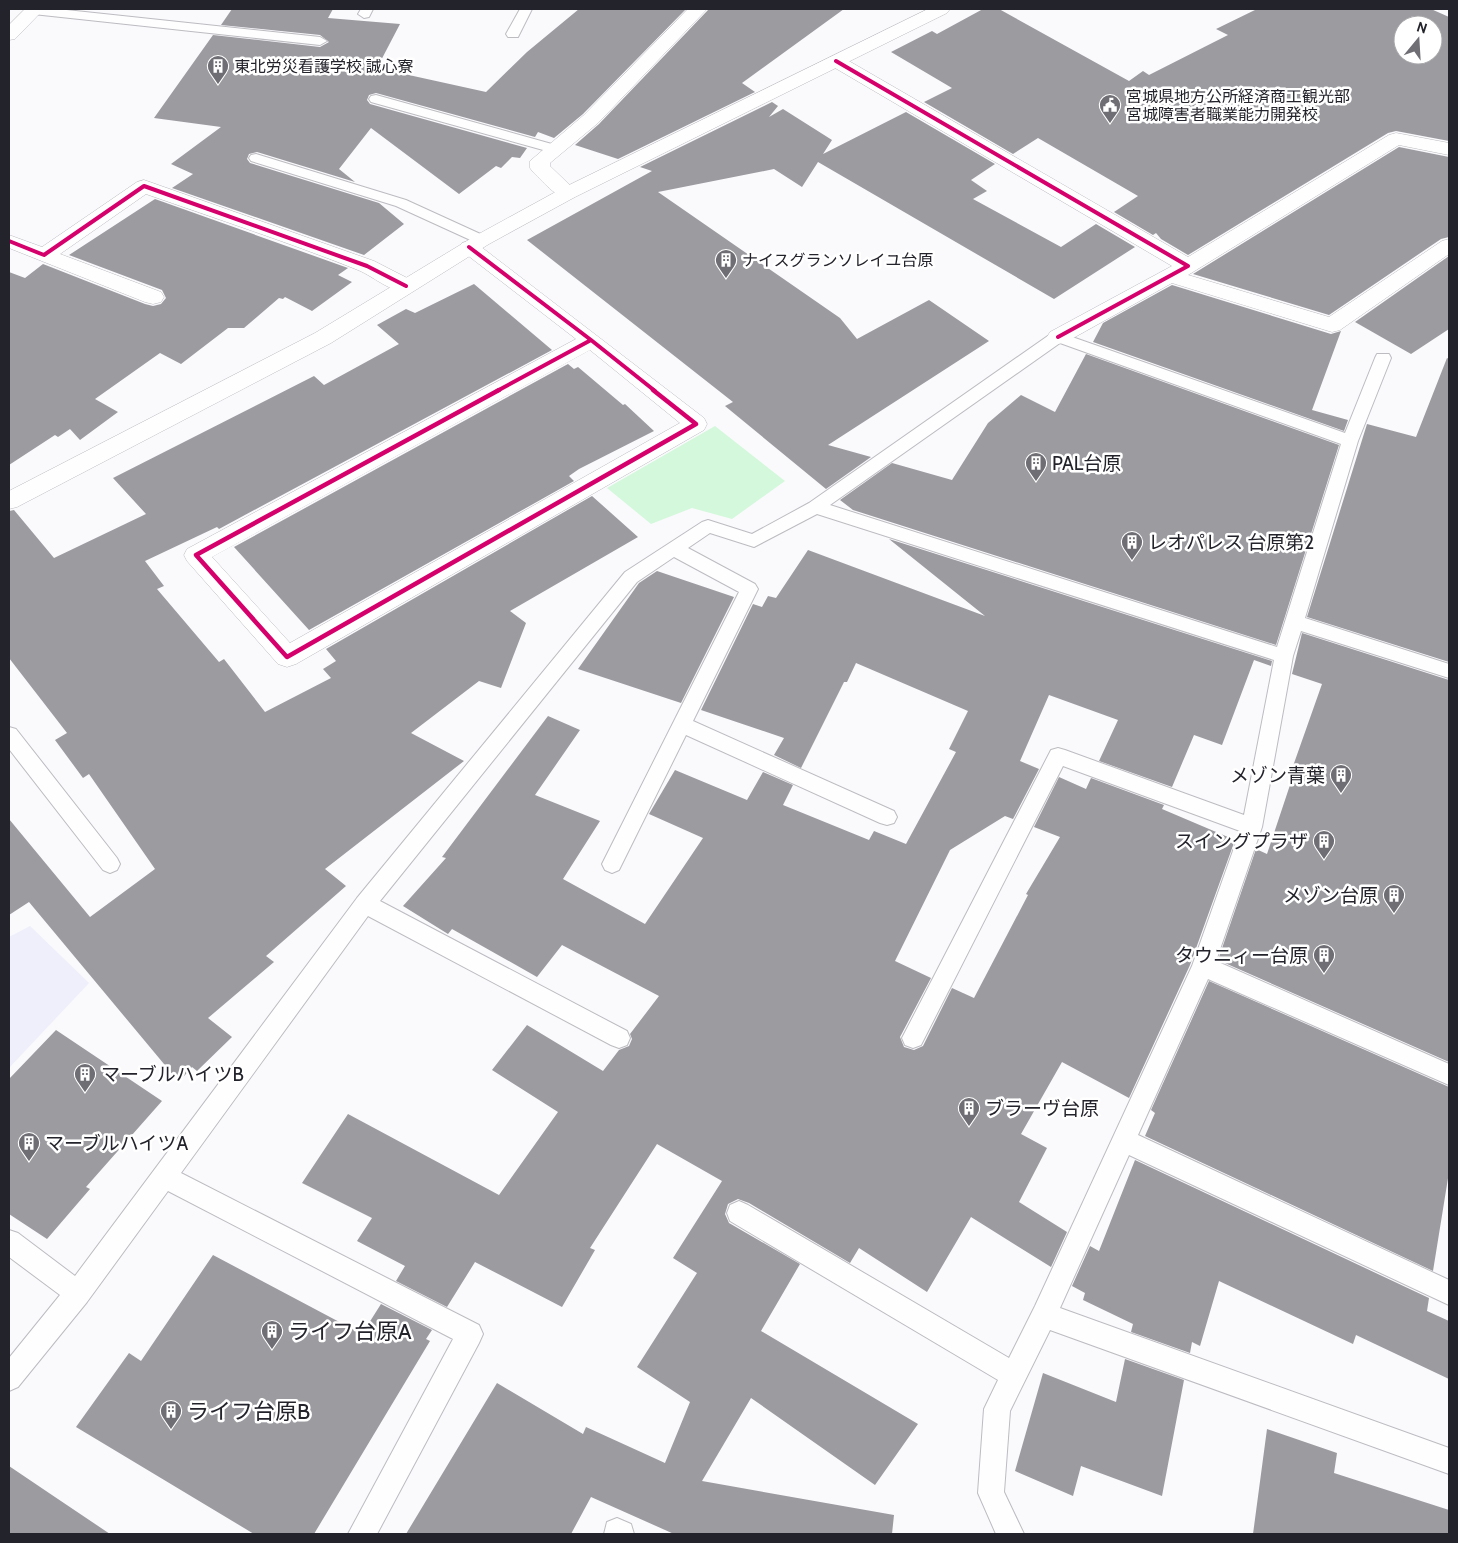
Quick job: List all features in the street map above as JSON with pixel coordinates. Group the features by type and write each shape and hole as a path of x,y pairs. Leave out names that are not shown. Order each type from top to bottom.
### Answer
{"street":[{"path":"568,193 551,180 539,164 554,149 591,119 698,9"},
{"path":"9,501 323,338 476,244 568,193 941,9"},
{"path":"9,35 34,10"},
{"path":"836,61 1179,271 1332,325 1449,245"},
{"path":"1058,338 1179,271 1396,139 1449,149"},
{"path":"44,255 144,186 367,266 406,286"},
{"path":"9,241 153,297"},
{"path":"476,244 696,424 287,657 196,555 591,340"}],"lane":[{"path":"139,23 150,9"},
{"path":"513,34 526,9"},
{"path":"34,10 139,23 320,41"},
{"path":"376,99 554,149"},
{"path":"256,158 401,203 476,244"},
{"path":"9,1378 78,1293 365,904 631,577 708,526 754,542 815,507 1058,338 1350,441"},
{"path":"1010,1534 991,1493 997,1409 1044,1315 1203,966 1252,827 1284,656 1294,622 1350,441 1383,358"},
{"path":"815,507 1284,656"},
{"path":"612,864 749,589 674,549"},
{"path":"1294,622 1449,671"},
{"path":"682,725 887,817"},
{"path":"9,735 110,864"},
{"path":"913,1038 1058,756 1252,827"},
{"path":"365,904 619,1038"},
{"path":"1203,966 1449,1075"},
{"path":"1123,1140 1449,1293"},
{"path":"164,1177 470,1334 362,1534"},
{"path":"739,1213 1013,1374"},
{"path":"9,1242 78,1293"},
{"path":"1044,1315 1449,1461"}],"shaded area":[{"path":"30,926 89,983 9,1068 9,937"}],"green space":[{"path":"715,426 785,481 732,519 692,508 651,524 607,488"}],"building":[{"path":"232,9 333,9 328,18 400,24 377,68 486,92 527,52 579,9 686,9 583,114 554,138 538,132 535,137 376,93 369,95 367,100 370,104 527,148 520,158 512,157 501,168 496,166 459,194 371,128 339,169 355,182 257,152 249,154 247,159 250,163 379,203 404,224 364,255 172,188 193,174 171,164 221,127 154,118 213,35 320,47 329,42 320,35 221,25"},
{"path":"709,9 844,9 742,83 755,92 618,159 575,145 599,124"},
{"path":"983,9 999,9 1129,81 1143,71 1149,75 1228,35 1216,29 1257,9 1431,9 1449,17 1449,141 1396,131 1388,133 1188,255 1161,239 1156,233 1153,235 1114,212 1138,196 1038,138 1013,154 924,102 952,88 891,52 932,31 937,34"},
{"path":"772,102 778,106 769,117 783,109 832,140 823,154 906,112 995,164 971,180 987,191 973,199 1061,247 1096,224 1135,247 1054,299 818,162 802,187 774,169 658,192 840,318 857,339 929,300 989,341 828,445 871,457 826,489 725,406 733,402 527,240 652,171 640,167"},
{"path":"1399,147 1449,157 1449,237 1441,239 1329,315 1193,274"},
{"path":"155,199 348,268 338,275 352,282 312,311 285,297 283,299 279,298 244,328 228,328 181,364 160,353 95,399 118,412 80,440 70,429 58,437 55,435 9,465 9,272 25,278 43,264 145,304 153,306 161,304 166,298 162,290 69,255"},
{"path":"1449,256 1449,329 1411,354 1355,322"},
{"path":"474,284 552,350 219,529 217,527 145,561 164,586 157,589 219,662 224,659 265,712 331,678 323,669 336,661 326,649 592,496 638,537 510,611 526,623 501,688 479,681 411,733 464,761 325,869 346,886 266,956 274,962 208,1018 232,1037 197,1071 192,1067 179,1082 29,902 9,915 9,819 90,917 155,869 89,774 83,778 55,740 67,733 9,658 9,511 14,510 54,558 146,514 113,478 314,376 324,385 399,344 377,325 406,309 415,313"},
{"path":"1172,285 1331,334 1341,331 1312,410 1348,420 1344,431 1093,342 1103,323"},
{"path":"1086,354 1339,445 1276,645 853,510 840,500 892,463 952,480 988,423 1021,395 1055,412"},
{"path":"1447,358 1449,359 1449,662 1307,617 1367,424 1416,437"},
{"path":"568,364 574,369 578,367 623,405 625,404 654,431 579,469 569,476 574,481 309,630 234,547"},
{"path":"889,539 1272,661 1271,666 1254,660 1222,745 1194,735 1172,787 1099,761 1118,720 1049,695 1020,761 1039,769 1013,819 1005,816 950,850 895,961 931,978 900,1037 904,1047 914,1050 923,1046 952,988 974,998 1028,895 1026,894 1060,837 1034,827 1059,777 1086,789 1091,778 1164,805 1162,809 1235,840 1190,965 1129,1098 1062,1062 1021,1134 1047,1148 1019,1202 1067,1232 1051,1267 971,1217 927,1292 859,1248 850,1263 749,1203 738,1199 728,1204 725,1214 729,1223 800,1264 761,1331 918,1424 875,1485 751,1398 702,1481 894,1515 892,1534 674,1534 591,1497 571,1534 406,1534 497,1383 583,1434 586,1427 665,1463 690,1402 637,1367 697,1273 673,1258 722,1181 657,1144 590,1248 595,1250 562,1307 475,1262 447,1307 396,1281 405,1266 357,1241 372,1218 302,1183 348,1114 499,1195 558,1112 492,1070 527,1025 603,1071 619,1050 629,1046 632,1039 630,1034 659,996 562,945 537,977 452,929 448,934 403,906 446,858 442,857 548,716 580,730 535,795 600,821 563,879 645,924 703,838 649,814 675,770 747,800 763,772 793,785 783,805 869,840 874,831 906,844 956,752 949,749 968,711 856,663 847,682 844,682 801,768 774,755 784,738 701,710 753,604 762,607 768,596 776,598 808,550 985,616"},
{"path":"657,571 734,597 681,703 578,669 639,583"},
{"path":"1302,633 1449,680 1449,1062 1218,960 1256,849 1267,854 1295,770 1292,769 1322,684 1292,674"},
{"path":"1209,981 1449,1087 1449,1172 1433,1271 1145,1136 1155,1113 1151,1110"},
{"path":"56,1030 162,1101 86,1187 90,1189 47,1239 9,1214 9,1079"},
{"path":"1135,1160 1429,1298 1427,1311 1449,1321 1449,1379 1356,1335 1353,1344 1219,1281 1200,1346 1192,1342 1190,1353 1131,1332 1133,1324 1083,1300 1085,1293 1072,1286 1090,1246 1099,1251"},
{"path":"213,1255 362,1334 381,1304 432,1330 426,1339 430,1341 314,1534 254,1534 76,1427 129,1353 141,1361"},
{"path":"1125,1359 1184,1380 1162,1496 1081,1466 1073,1496 1015,1471 1043,1373 1116,1402"},
{"path":"1267,1429 1337,1453 1334,1473 1449,1510 1449,1534 1253,1534"},
{"path":"9,1466 49,1493 110,1534 9,1534"}],"cycle path":[{"path":"836,61 1188,266 1058,337"},
{"path":"9,241 44,255 144,186 367,266 406,286"},
{"path":"469,247 591,340 696,424 287,657 196,555 591,340"}],"place":[{"name":"東北労災看護学校 誠心寮","path":"218,85"},
{"name":"宮城県地方公所経済商工観光部 宮城障害者職業能力開発校","path":"1110,124"},
{"name":"ナイスグランソレイユ台原","path":"726,279"},
{"name":"PAL台原","path":"1036,482"},
{"name":"レオパレス 台原第2","path":"1132,561"},
{"name":"メゾン青葉","path":"1341,794"},
{"name":"スイングプラザ","path":"1324,860"},
{"name":"メゾン台原","path":"1394,914"},
{"name":"タウニィー台原","path":"1324,974"},
{"name":"マーブルハイツB","path":"85,1093"},
{"name":"ブラーヴ台原","path":"969,1127"},
{"name":"マーブルハイツA","path":"29,1162"},
{"name":"ライフ台原A","path":"272,1350"},
{"name":"ライフ台原B","path":"171,1430"}]}
